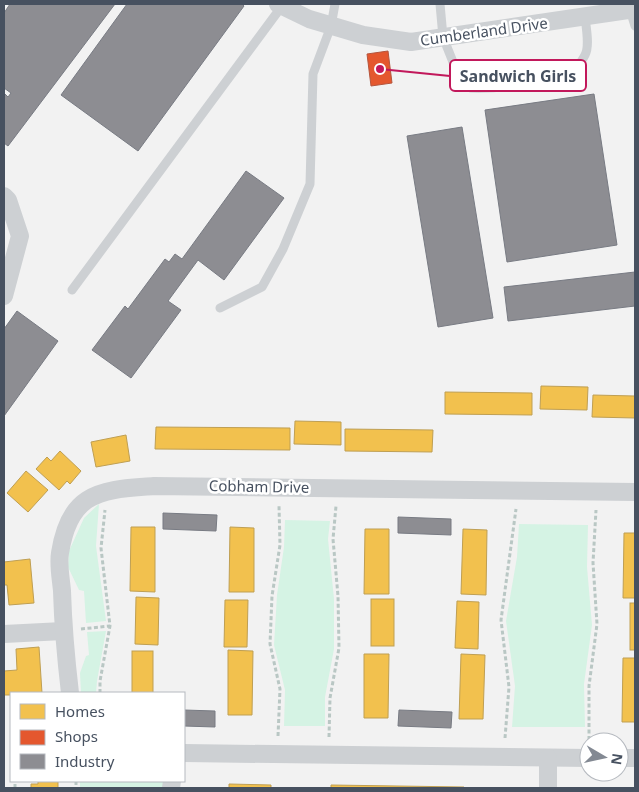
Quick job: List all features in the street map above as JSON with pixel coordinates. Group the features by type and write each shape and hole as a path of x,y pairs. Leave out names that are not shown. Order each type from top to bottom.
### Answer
{"street":[{"name":"Cumberland Drive","path":"280,5 309,19 363,35 412,42 585,16 634,15"},
{"path":"4,196 8,200 20,236 4,296"},
{"name":"Cobham Drive","path":"70,692 64,631 60,554 64,533 73,514 86,501 101,494 154,486 635,492"},
{"path":"4,634 64,631"},
{"path":"185,753 579,758"},
{"path":"548,758 548,788"}],"lane":[{"path":"220,308 262,287 284,249 310,184 313,74 331,26 335,4"},
{"path":"440,4 443,38 461,78 471,88 500,88 554,78 578,66 586,53 585,16"},
{"path":"72,290 280,5"}],"path":[{"path":"278,755 280,689 270,644 272,596 280,545 279,488"},
{"path":"329,755 330,698 339,648 338,596 333,539 338,488"},
{"path":"504,758 509,688 501,620 518,491"},
{"path":"100,692 100,681 110,626 101,548 107,492"},
{"path":"589,732 589,686 597,624 593,563 597,492"},
{"path":"64,631 110,626"}],"green space":[{"path":"99,504 96,546 106,621 86,623 84,591 79,590 68,567 69,551 84,518"},
{"path":"285,520 330,521 328,539 334,599 334,649 325,697 325,726 284,726 285,690 274,645"},
{"path":"519,524 588,525 587,567 592,625 584,684 585,727 512,727 515,686 506,621 517,557"},
{"path":"106,631 96,692 81,692 80,673 86,656 89,655 87,632"},
{"path":"80,782 165,782 165,788 80,788"}],"building: Homes":[{"path":"541,386 588,387 587,410 540,409"},
{"path":"445,392 532,393 532,415 445,414"},
{"path":"593,395 635,396 635,418 592,417"},
{"path":"295,421 341,422 341,445 294,444"},
{"path":"156,427 290,428 290,450 155,449"},
{"path":"345,429 433,430 432,452 345,451"},
{"path":"126,435 130,461 96,467 91,442"},
{"path":"60,451 81,471 70,484 67,481 59,490 36,469 47,457 51,461"},
{"path":"26,471 48,490 28,512 7,493"},
{"path":"131,527 155,527 155,592 130,591"},
{"path":"230,527 254,528 254,592 229,592"},
{"path":"365,529 389,529 389,594 364,594"},
{"path":"463,529 487,530 486,595 461,594"},
{"path":"624,533 635,533 635,598 623,598"},
{"path":"30,559 34,603 9,605 7,585 4,585 4,562"},
{"path":"136,597 159,598 158,645 135,644"},
{"path":"371,599 394,599 394,646 371,646"},
{"path":"225,600 248,600 247,647 224,647"},
{"path":"457,601 479,602 478,649 455,648"},
{"path":"630,603 635,603 635,650 630,650"},
{"path":"39,647 42,692 10,692 10,695 4,695 4,671 17,670 16,649"},
{"path":"228,650 253,651 252,715 228,715"},
{"path":"132,651 153,651 153,692 132,692"},
{"path":"364,654 389,654 388,718 364,718"},
{"path":"461,654 485,655 483,719 459,719"},
{"path":"623,658 635,658 635,722 622,722"},
{"path":"38,782 58,782 58,788 31,788 31,784 38,784"},
{"path":"229,784 271,785 271,788 229,788"},
{"path":"331,785 464,787 464,788 331,788"}],"building: Shops":[{"path":"388,51 392,83 371,86 367,54"}],"building: Industry":[{"path":"10,4 115,4 8,146 4,143 4,93 8,97 11,93 4,88 4,13"},
{"path":"127,4 242,4 244,6 138,151 61,95"},
{"path":"594,94 617,245 507,262 485,110"},
{"path":"462,127 493,318 438,327 407,136"},
{"path":"246,171 284,198 224,280 198,260 168,301 181,310 131,378 92,350 125,306 128,309 165,259 169,262 175,254 182,259"},
{"path":"635,272 635,306 508,321 504,287"},
{"path":"17,311 58,341 4,416 4,329"},
{"path":"163,513 217,515 216,531 163,529"},
{"path":"398,517 451,519 451,535 398,533"},
{"path":"185,710 215,711 215,727 185,726"},
{"path":"399,710 452,712 451,728 398,726"}],"place":[{"name":"Sandwich Girls","path":"380,69"}]}
